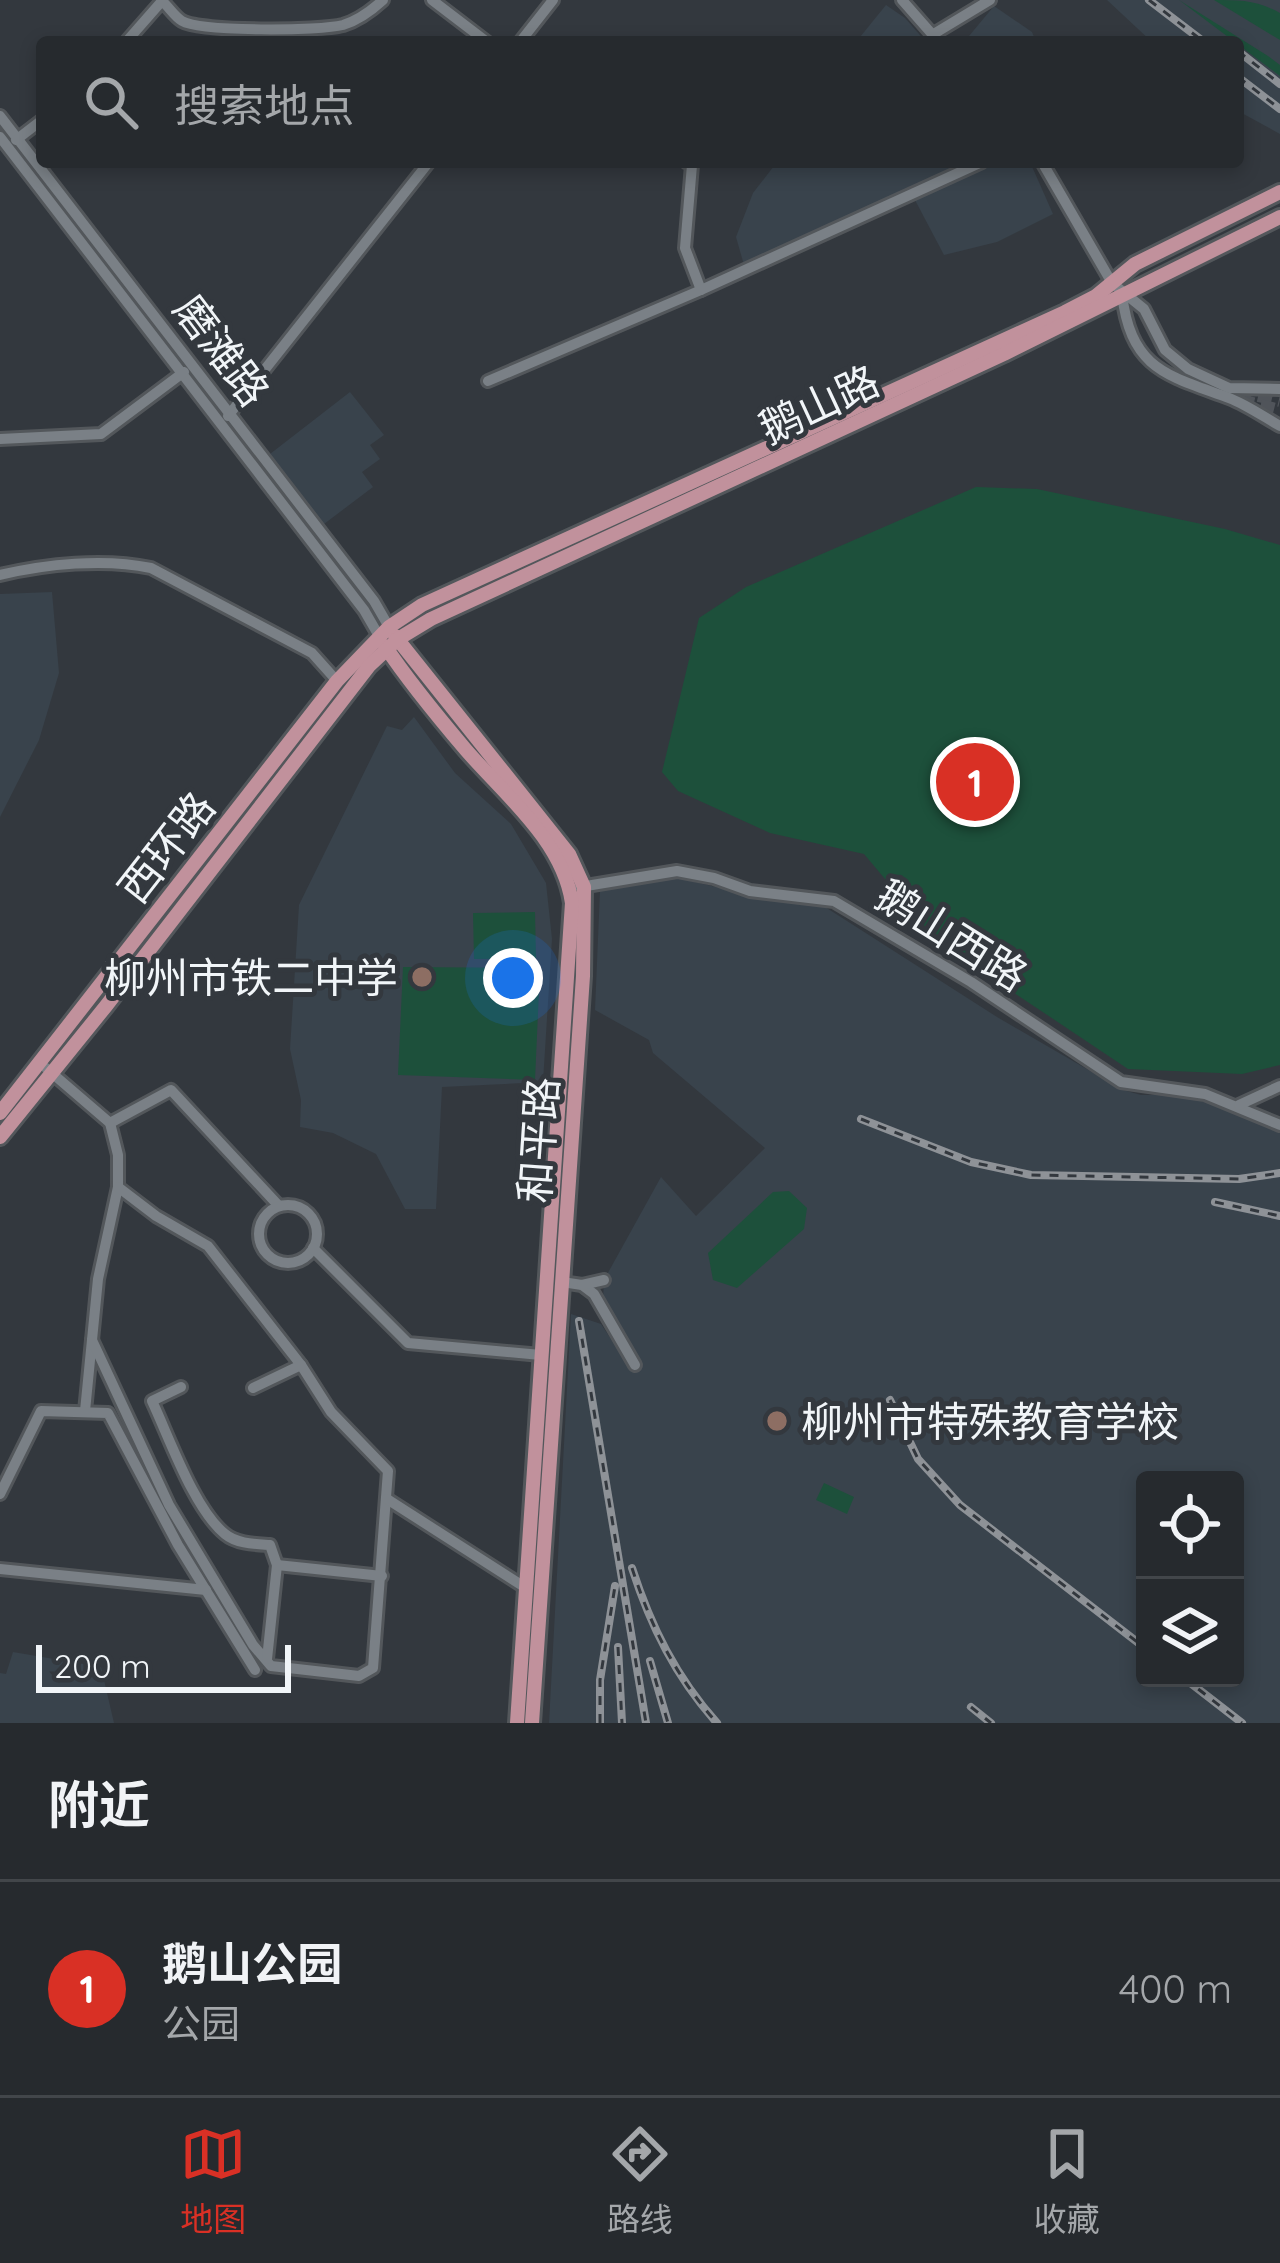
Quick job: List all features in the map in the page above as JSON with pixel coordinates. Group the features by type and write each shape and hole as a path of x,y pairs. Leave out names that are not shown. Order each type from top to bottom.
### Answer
{"main road":[{"name":"鹅山路","path":"1117,289 1135,264 1280,192"},
{"name":"鹅山路","path":"388,638 422,605 1096,296 1280,217"},
{"name":"西环路","path":"0,1112 337,681 388,638"},
{"name":"西环路","path":"0,1137 388,638"},
{"path":"388,638 577,887"},
{"name":"和平路","path":"532,1723 583,976 577,887"},
{"name":"和平路","path":"517,1723 572,903 577,887"}],"street":[{"path":"130,36 162,1 184,22 218,28 318,28 368,14 383,0"},
{"path":"432,0 480,36"},
{"path":"525,36 553,0"},
{"path":"902,0 933,36"},
{"path":"938,36 990,0"},
{"name":"磨滩路","path":"0,116 36,159"},
{"path":"4,141 20,137 36,125"},
{"name":"磨滩路","path":"4,141 226,419"},
{"name":"磨滩路","path":"43,168 388,638"},
{"path":"226,419 424,168"},
{"path":"692,168 685,248 701,290"},
{"path":"488,381 969,168"},
{"path":"1046,168 1117,289 1136,344 1157,370 1235,400 1280,426"},
{"path":"1117,289 1144,309 1165,350 1188,369 1228,388 1280,389"},
{"path":"0,439 101,434 184,372"},
{"path":"0,575 29,568 130,563 151,568 312,653 337,681"},
{"name":"鹅山西路","path":"577,887 677,871 751,890 834,901 971,982 1121,1082 1204,1094 1280,1125"},
{"path":"39,1062 110,1123 118,1155 118,1187 98,1279 85,1411"},
{"path":"1239,1105 1280,1086"},
{"path":"110,1123 171,1090 278,1205"},
{"path":"92,1340 170,1505 253,1645 271,1666 359,1676 373,1668 388,1471 331,1412 301,1365 208,1246 118,1187"},
{"path":"278,1205 298,1206 313,1219 317,1239 313,1248 290,1263 265,1253 259,1226 278,1205"},
{"path":"313,1248 408,1343 541,1354"},
{"path":"562,1282 582,1285 604,1280"},
{"path":"582,1285 594,1294 635,1365"},
{"path":"253,1388 301,1365"},
{"path":"181,1388 152,1401 191,1483 224,1534 240,1542 270,1545 277,1565 267,1660"},
{"path":"0,1494 40,1411 108,1413 255,1670"},
{"path":"387,1498 526,1588"},
{"path":"277,1565 382,1576"},
{"path":"0,1569 206,1590"}],"shaded area":[{"path":"1107,0 1280,0 1280,134 1244,114 1244,36 1146,36"},
{"path":"886,5 921,36 861,36"},
{"path":"994,6 1034,36 969,36"},
{"path":"772,168 951,168 744,265 736,237 753,193"},
{"path":"982,168 1033,168 1053,214 997,242 944,255 915,200"},
{"path":"350,392 384,435 370,445 380,459 362,472 373,487 324,524 270,454"},
{"path":"52,592 59,673 39,740 0,817 0,594"},
{"name":"柳州市铁二中学","path":"414,717 455,773 511,824 546,883 552,939 543,1082 442,1087 436,1209 405,1209 376,1154 333,1133 300,1127 301,1100 290,1049 299,905 387,726 402,730"},
{"path":"674,877 754,896 822,905 997,1017 1123,1090 1217,1105 1280,1132 1280,1723 549,1723 571,1314 601,1324 630,1368 639,1362 603,1301 604,1280 661,1177 696,1216 765,1148 653,1053 649,1040 595,1010 600,891"},
{"path":"13,1652 101,1667 114,1723 0,1723 0,1673 6,1674"}],"green space":[{"path":"1179,0 1236,36 1227,36"},
{"path":"1214,0 1264,5 1280,13 1280,40"},
{"path":"1244,41 1280,65 1280,76 1244,49"},
{"path":"976,487 1037,489 1280,545 1280,1065 1242,1074 1128,1069 938,942 864,854 770,833 678,791 662,772 699,618 746,587"},
{"path":"535,912 536,958 474,959 473,913"},
{"path":"403,967 540,968 535,1080 398,1075"},
{"path":"789,1191 807,1208 804,1229 737,1288 713,1280 708,1253 773,1192"},
{"path":"824,1483 854,1497 847,1514 816,1500"}],"tunnel":[{"path":"1238,390 1280,400"},
{"path":"1240,401 1280,411"}],"railway":[{"path":"1149,0 1196,36"},
{"path":"1244,56 1280,84"},
{"path":"1244,82 1280,109"},
{"path":"861,1119 971,1162 1031,1175 1239,1179 1280,1173"},
{"path":"1215,1202 1280,1216"},
{"path":"579,1321 646,1723"},
{"path":"890,1400 918,1459 960,1505 1136,1641"},
{"path":"632,1568 666,1650 717,1723"},
{"path":"600,1723 600,1680 615,1586"},
{"path":"618,1647 622,1723"},
{"path":"650,1661 668,1723"},
{"path":"1196,1687 1242,1723"},
{"path":"971,1707 991,1723"}],"place":[{"name":"鹅山公园","path":"975,782"},
{"name":"柳州市铁二中学","path":"422,977"},
{"name":"柳州市特殊教育学校","path":"777,1421"}]}
